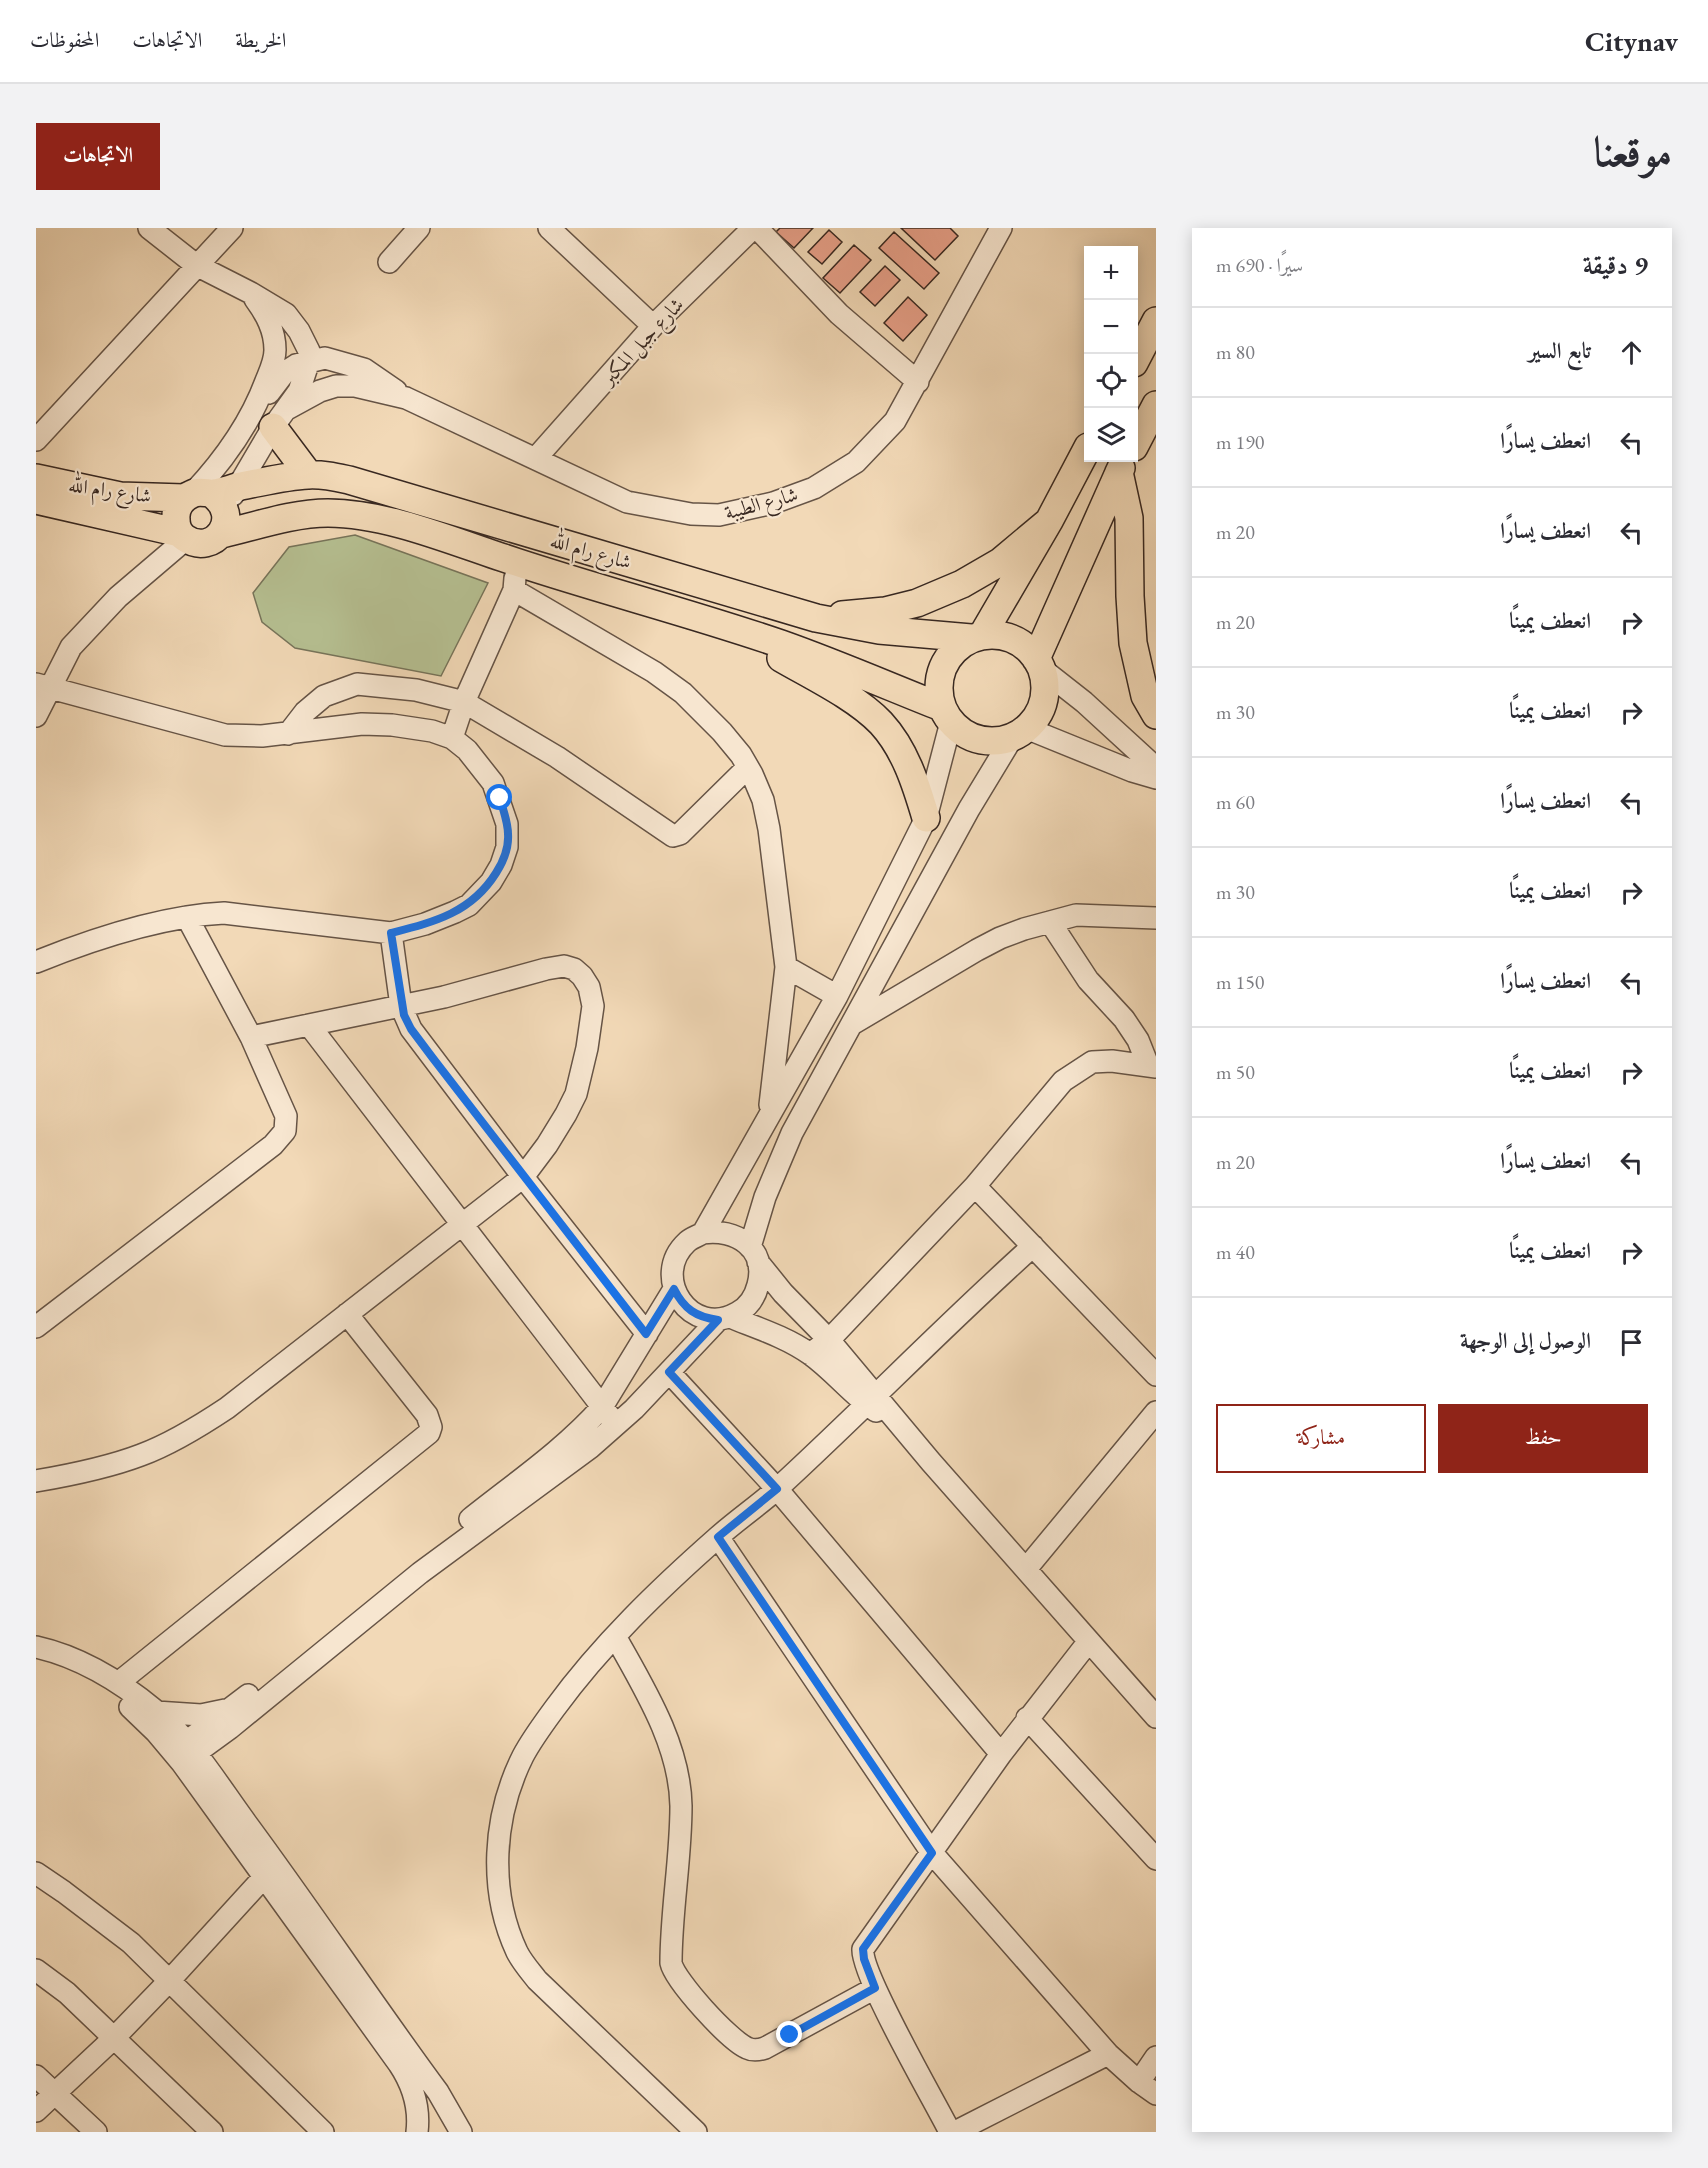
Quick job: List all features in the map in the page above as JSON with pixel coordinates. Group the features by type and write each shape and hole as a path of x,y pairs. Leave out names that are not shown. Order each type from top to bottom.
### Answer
{"main road":[{"path":"1138,355 1156,321"},
{"path":"272,415 309,475"},
{"path":"977,636 998,635 1012,640 1025,647 1039,664 1045,684 1043,699 1038,712 1019,733 991,740 976,737 961,730 946,714 939,692 944,665 954,651 977,636 1049,521 1084,456"},
{"path":"1039,664 1123,465"},
{"path":"1123,465 1129,518 1133,643 1145,696 1156,715"},
{"name":"شارع رام الله","path":"212,502 309,475 326,475 816,618 879,630 977,636"},
{"name":"شارع رام الله","path":"36,478 120,496 212,502 311,513 350,514 420,530 518,563 784,645 946,714"},
{"name":"شارع رام الله","path":"36,500 183,536 198,543 211,542 212,502"},
{"path":"183,536 176,525 175,515 178,506 212,502"},
{"path":"816,618 885,611 917,603 962,584 1000,562 1049,521"},
{"path":"731,628 862,706 881,723 900,749 912,775 926,818"}],"street":[{"path":"149,228 196,265 286,314 309,351 309,361 299,391 219,465 212,502"},
{"path":"36,440 232,228"},
{"path":"389,262 419,228"},
{"path":"549,228 653,326"},
{"path":"755,228 839,314 918,382"},
{"name":"شارع جبل المكبر","path":"536,458 653,326 755,228"},
{"name":"شارع الطيبة","path":"272,415 285,372 296,365 325,358 364,369 406,398 627,502 691,514 719,515 773,502 814,488 856,462 895,421 1001,228"},
{"path":"212,502 272,415 275,350 268,317 251,293"},
{"name":"شارع الطيبة","path":"272,415 320,391 336,386 356,386 406,398"},
{"path":"36,716 42,686 71,647 85,630 183,536"},
{"path":"452,738 464,702 514,590 518,563"},
{"path":"514,590 654,672 683,693 722,732 748,767 763,800 769,829 786,967 769,1115"},
{"path":"1039,664 1156,768"},
{"path":"288,734 305,712 324,696 357,684 416,690 464,702 557,756 673,836 680,834 748,767"},
{"path":"36,962 115,934 187,917 224,914 391,933 425,924 468,905 491,882 501,865 507,848 507,824 493,783 476,759 452,738 432,731 372,724 262,736 225,735 42,686"},
{"path":"703,1233 837,996 926,818 946,714"},
{"path":"184,1753 420,1573 591,1447 724,1318 745,1309 755,1295 760,1278 754,1254 765,1197 792,1133 969,809 1019,733 1156,778"},
{"path":"854,1023 1000,938 1076,915 1156,918"},
{"path":"36,1327 279,1140 285,1131 286,1116 251,1037 187,917"},
{"path":"1050,922 1088,980 1124,1018 1152,1066"},
{"path":"391,933 402,1006 411,1029 646,1334"},
{"path":"36,1480 115,1464 142,1455 196,1428 227,1408 523,1177 552,1137 576,1094 587,1048 593,1006 589,987 582,976 574,969 564,966 455,995 251,1037"},
{"path":"786,967 837,996"},
{"path":"309,1025 616,1425"},
{"path":"810,1354 829,1340 975,1186 1063,1081 1092,1062 1112,1061 1152,1066"},
{"path":"975,1186 1156,1375"},
{"path":"870,1399 829,1340 783,1293 740,1238 716,1231 703,1233 687,1242 676,1255 672,1272 674,1289 680,1302 691,1312 704,1318 724,1318 780,1337 810,1354 870,1399 902,1428 1156,1717"},
{"path":"696,2132 537,1980 518,1954 509,1931 497,1868 502,1818 510,1789 523,1756 539,1730 576,1680 615,1636 718,1537 777,1489 1033,1246"},
{"path":"213,1778 218,1748 230,1718 573,1437 602,1407 674,1289"},
{"path":"118,1683 429,1433 431,1427 426,1415 347,1314"},
{"path":"669,1372 777,1489 1001,1754"},
{"path":"1026,1569 1156,1412"},
{"path":"718,1537 932,1853 1108,2054 1147,2088 1156,2057"},
{"path":"615,1636 648,1695 673,1756 681,1806 671,1963 680,1982 732,2038 748,2049 757,2050 765,2048 875,1988"},
{"path":"1089,1641 1027,1718 863,1949 864,1959 875,1988 952,2132 1108,2054"},
{"path":"36,1647 75,1660 118,1683 156,1712 270,1870 438,2092 461,2132"},
{"path":"36,1661 59,1666 90,1680 116,1696 213,1778 270,1870 406,2074 418,2111 417,2132"},
{"path":"156,1712 230,1718"},
{"path":"1027,1718 1156,1859"},
{"path":"36,2111 114,2038 270,1870"},
{"path":"36,1874 64,1892 130,1943 323,2132"},
{"path":"36,1970 67,1993 212,2132"},
{"path":"36,2076 96,2132"}],"green space":[{"path":"355,535 488,583 441,676 295,648 262,622 253,593 289,547"}],"building":[{"path":"780,228 813,228 794,248 776,232"},
{"path":"901,228 950,228 958,236 935,260"},
{"path":"829,230 842,242 822,264 808,252"},
{"path":"894,232 939,273 924,289 879,248"},
{"path":"854,245 871,260 840,293 823,278"},
{"path":"885,266 900,280 875,306 860,292"},
{"path":"908,297 927,315 903,341 884,323"}],"route":[{"path":"500,798 507,824 507,848 501,865 491,882 478,897 455,912 425,924 391,933 404,1015 411,1029 523,1177 646,1334 674,1289 680,1302 691,1312 704,1318 718,1320 669,1372 777,1489 718,1537 932,1853 866,1941 862,1954 875,1988 790,2035"}]}
